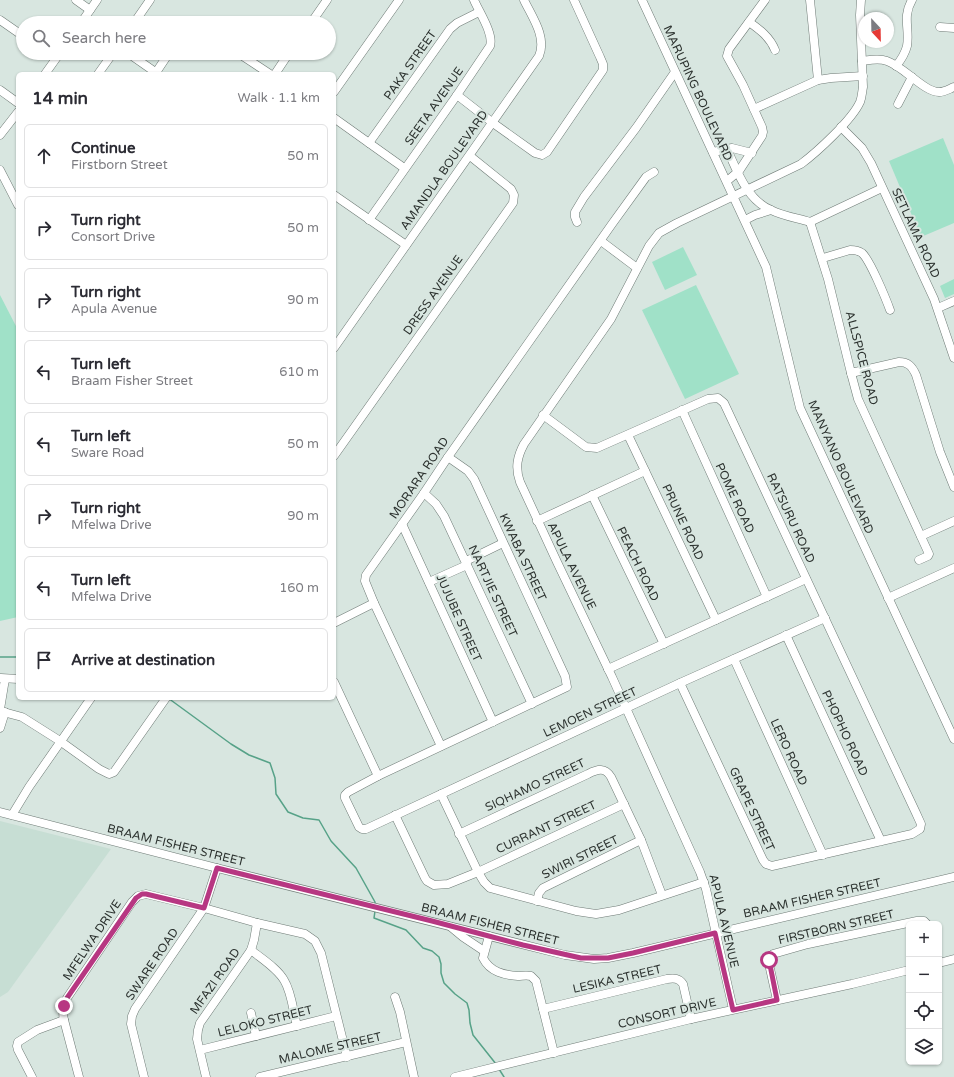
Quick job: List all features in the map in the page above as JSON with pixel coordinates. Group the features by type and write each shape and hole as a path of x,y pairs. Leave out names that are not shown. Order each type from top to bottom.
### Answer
{"street":[{"path":"76,0 90,10"},
{"path":"86,16 97,0"},
{"path":"139,16 150,0"},
{"path":"316,16 327,0"},
{"path":"336,89 399,0"},
{"name":"SEETA AVENUE","path":"369,220 491,44 490,34 474,0"},
{"name":"AMANDLA BOULEVARD","path":"336,345 537,61 541,52 542,42 540,32 524,0"},
{"path":"457,95 535,153 545,154 600,77 603,70 603,64 574,0"},
{"name":"MARUPING BOULEVARD","path":"642,0 733,196"},
{"path":"726,182 738,172 752,153 763,132 754,109 727,56 729,49 765,0"},
{"path":"810,0 818,80"},
{"name":"APULA AVENUE","path":"733,1010 704,882 608,669 537,521 520,482 517,463 518,456 522,448 543,415 608,324 649,246 659,233 801,164 841,127 853,113 860,103 862,93 863,76 860,0"},
{"path":"896,66 905,53 907,47 906,14 912,0"},
{"name":"PAKA STREET","path":"369,143 450,29 457,23 479,12"},
{"path":"0,20 16,31"},
{"path":"749,22 768,38 773,44 775,50"},
{"path":"940,27 954,28"},
{"path":"46,72 55,60"},
{"path":"99,72 108,60"},
{"path":"137,60 153,72"},
{"path":"157,72 165,60"},
{"path":"249,60 267,72"},
{"path":"276,72 285,60"},
{"path":"862,61 883,60 896,66 936,92 954,87"},
{"path":"577,222 575,212 584,197 617,154 675,72"},
{"path":"754,109 818,80 863,76"},
{"path":"898,104 912,77"},
{"path":"0,90 16,101"},
{"path":"0,135 16,115"},
{"path":"336,119 404,168"},
{"name":"SETLAMA ROAD","path":"841,127 867,155 938,308 954,358"},
{"path":"713,152 732,148 752,153"},
{"path":"727,149 747,189 761,204 771,210 810,222 882,188"},
{"name":"DRESS AVENUE","path":"336,453 513,203 514,195 511,189 470,156"},
{"path":"0,170 16,200"},
{"name":"MORARA ROAD","path":"441,746 374,603 366,584 366,575 600,241 646,177 654,172"},
{"path":"336,196 406,245"},
{"name":"MANYANO BOULEVARD","path":"733,196 745,220 768,275 800,408 954,739"},
{"path":"745,220 771,210"},
{"name":"ALLSPICE ROAD","path":"810,222 823,258 851,373 862,409 929,554 928,556 919,560"},
{"path":"600,241 637,268"},
{"path":"823,258 850,250 861,253 866,258 890,310"},
{"path":"938,308 954,301"},
{"path":"851,373 899,362 906,363 912,367 916,375 940,452 954,487"},
{"name":"RATSURU ROAD","path":"543,415 581,444 592,448 602,446 712,398 718,398 724,403 916,813 921,824 920,829"},
{"name":"POME ROAD","path":"682,410 767,597"},
{"name":"PRUNE ROAD","path":"628,435 716,620"},
{"name":"KWABA STREET","path":"448,457 464,468 472,476 565,676 567,687 564,690 532,704"},
{"path":"537,521 645,471"},
{"name":"NARTJIE STREET","path":"424,493 442,512 532,704"},
{"name":"PEACH ROAD","path":"592,495 664,644"},
{"path":"921,536 954,521"},
{"name":"JUJUBE STREET","path":"402,524 493,722"},
{"path":"429,582 504,543"},
{"path":"888,598 954,568"},
{"path":"608,669 806,579"},
{"path":"336,622 374,603"},
{"name":"LEMOEN STREET","path":"378,776 345,794 345,798 362,829 366,829 680,683 825,618"},
{"name":"PHOPHO ROAD","path":"786,635 881,841"},
{"name":"LERO ROAD","path":"734,659 823,855"},
{"path":"0,728 2,711 2,678 16,679"},
{"name":"GRAPE STREET","path":"680,683 766,864 772,866 823,855 912,834 920,829"},
{"path":"336,686 378,776 532,704"},
{"path":"12,815 60,741 90,700"},
{"path":"2,711 22,717 60,741 99,769 107,774 111,774 164,700"},
{"name":"SIQHAMO STREET","path":"459,834 599,769 605,770 609,774 641,840 662,896"},
{"path":"441,794 478,872 490,888 576,911 596,914 619,910 704,882"},
{"name":"CURRANT STREET","path":"395,815 422,874 428,881 439,885 448,884 478,872 624,804"},
{"name":"BRAAM FISHER STREET","path":"0,812 565,955 594,959 633,953 954,877"},
{"name":"SWIRI STREET","path":"537,901 539,893 544,888 641,840"},
{"name":"SWARE ROAD","path":"144,1077 132,1034 132,1016 204,908 217,868"},
{"name":"MFELWA DRIVE","path":"79,1077 62,1012 67,998 132,902 138,896 146,894 287,929 309,936 320,948 336,1016"},
{"name":"MFAZI ROAD","path":"206,1077 197,1039 200,1023 251,950 256,922"},
{"name":"FIRSTBORN STREET","path":"777,1000 769,964 769,960 773,954 808,944 906,923"},
{"path":"451,926 462,937 484,951"},
{"path":"489,936 484,951 483,958 485,963 493,970 505,974 519,976 528,975 534,978 537,984 554,1053"},
{"path":"251,950 274,968 284,979 297,1026"},
{"path":"942,962 954,959"},
{"name":"CONSORT DRIVE","path":"455,1077 691,1019 858,983 906,971"},
{"name":"LESIKA STREET","path":"543,1009 675,979 681,981 683,984 691,1019"},
{"path":"395,997 399,1007 414,1077"},
{"path":"250,1013 256,1036"},
{"path":"336,1016 346,1057"},
{"name":"LELOKO STREET","path":"200,1050 336,1016"},
{"path":"32,1077 18,1050 18,1042 37,1030 64,1020"},
{"name":"MALOME STREET","path":"260,1077 406,1042"}],"shaded area":[{"path":"0,821 111,849 8,992 0,997"}],"green space":[{"path":"943,138 954,165 954,223 921,237 889,161"},
{"path":"683,247 697,275 665,290 652,262"},
{"path":"954,279 954,294 945,298 940,286"},
{"path":"696,285 739,374 685,399 642,310"},
{"path":"0,295 16,326 16,617 0,621"}],"waterway":[{"path":"0,657 16,657"},
{"path":"171,700 231,744 249,755 270,763 275,778 276,794 288,812 303,818 319,820 331,841 356,868 375,902 375,905"},
{"path":"375,911 374,918 406,930 423,948 432,951 439,957 444,983 467,1003 473,1035 496,1064"},
{"path":"499,1069 504,1077"}],"route":[{"path":"64,1006 67,998 132,902 138,896 146,894 204,908 217,868 523,945 581,958 608,958 715,933 733,1010 777,1000 769,960"}]}
